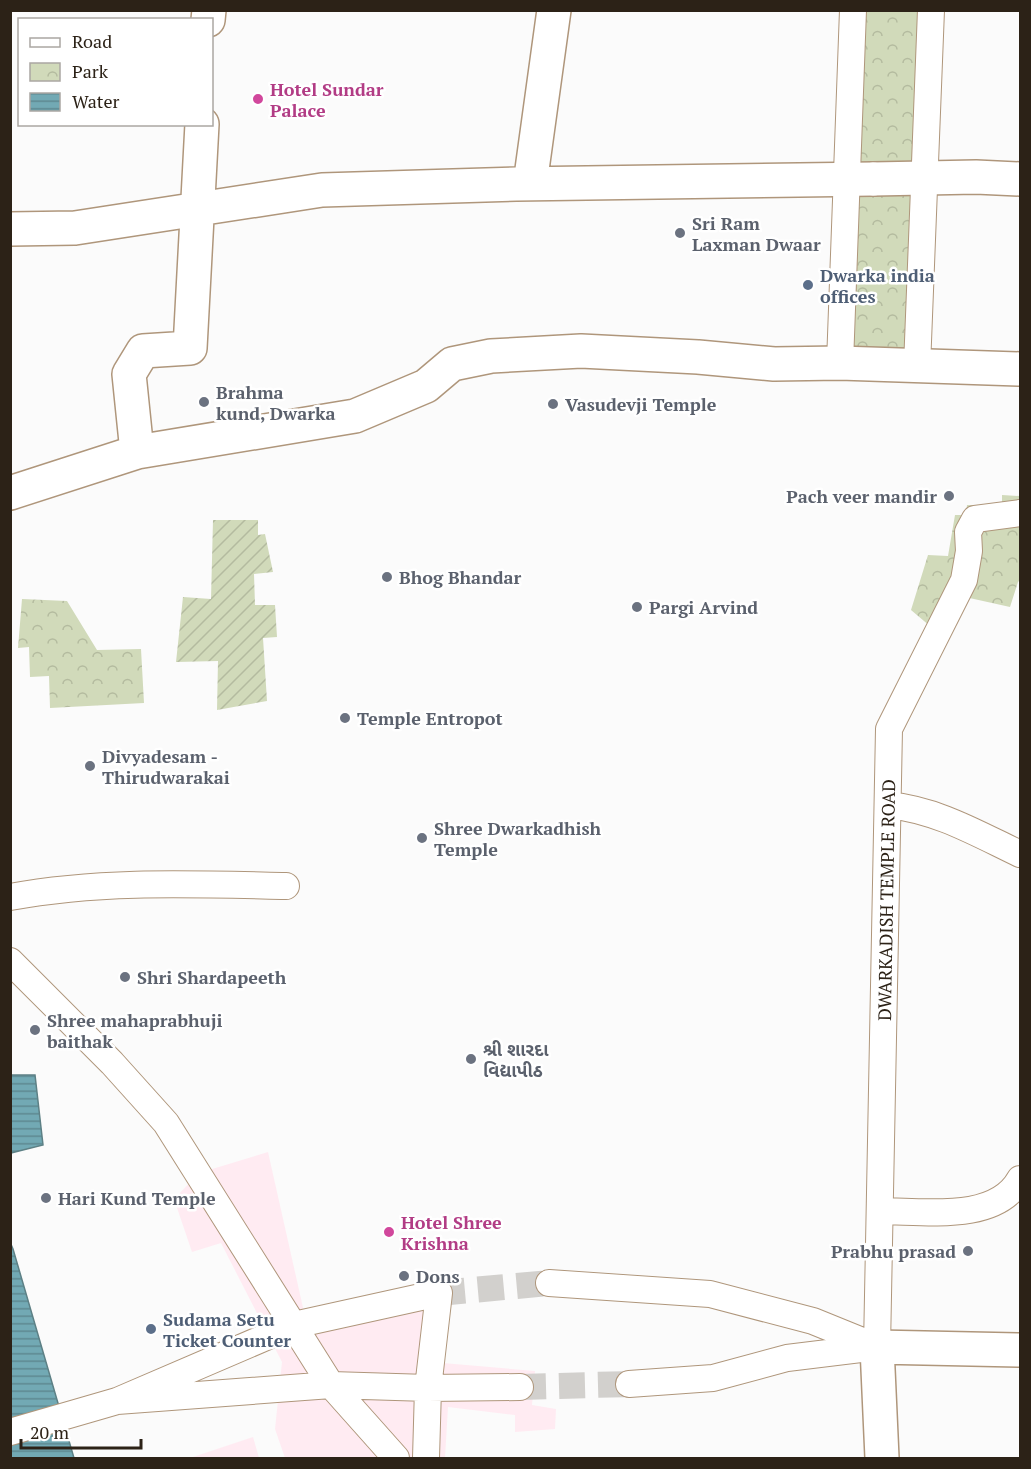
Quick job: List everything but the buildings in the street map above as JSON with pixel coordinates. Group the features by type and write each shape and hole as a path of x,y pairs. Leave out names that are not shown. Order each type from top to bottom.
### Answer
{"street":[{"path":"530,183 554,10"},
{"path":"840,363 860,179 853,10"},
{"path":"917,366 931,10"},
{"path":"137,452 129,374 143,351 190,348 202,126"},
{"path":"10,229 75,228 322,190 530,183 1020,179"},
{"path":"10,493 137,452 355,416 426,386 452,364 490,356 581,351 698,357 774,364 840,363 1020,369"},
{"name":"DWARKADISH TEMPLE ROAD","path":"877,1347 889,729 964,580 969,551 968,532 975,519 1020,513"},
{"path":"888,805 918,808 955,821 1020,854"},
{"path":"10,897 46,891 144,884 286,886"},
{"path":"10,961 112,1063 166,1123 331,1385 396,1458"},
{"path":"880,1211 974,1210 1001,1202 1015,1188 1020,1179"},
{"path":"549,1283 710,1294 813,1321 877,1347"},
{"path":"10,1432 117,1401 294,1324 439,1293 428,1388 426,1458"},
{"path":"877,1347 882,1458"},
{"path":"629,1383 713,1378 787,1358 877,1347 1020,1350"},
{"path":"117,1401 331,1385 520,1388"}],"shaded area":[{"path":"268,1152 306,1321 439,1293 431,1362 535,1371 532,1405 556,1409 555,1429 515,1432 515,1415 448,1407 445,1458 285,1458 275,1429 282,1362 221,1243 192,1252 174,1199 199,1173"},
{"path":"253,1437 259,1458 190,1458"}],"green space":[{"path":"853,11 931,11 917,367 840,363"},
{"path":"1002,495 1020,496 1020,580 1010,607 956,595 937,632 911,610 928,555 948,556 955,515 966,515 967,505 1002,505"},
{"path":"213,520 258,520 258,535 265,534 273,572 254,574 255,605 275,605 277,637 263,638 267,701 217,710 218,661 176,662 183,597 211,599"},
{"path":"22,599 67,601 97,650 141,649 144,703 50,708 49,676 30,677 29,647 18,648"}],"water":[{"path":"11,1075 35,1075 43,1145 11,1153"},
{"path":"10,1242 13,1249 74,1458 11,1458"}],"tunnel":[{"path":"439,1293 549,1283"},
{"path":"520,1387 629,1384"}],"place":[{"name":"Hotel Sundar Palace","path":"258,99"},
{"name":"Sri Ram Laxman Dwaar","path":"680,233"},
{"name":"Dwarka india offices","path":"808,285"},
{"name":"Brahma kund, Dwarka","path":"204,402"},
{"name":"Vasudevji Temple","path":"553,404"},
{"name":"Pach veer mandir","path":"949,496"},
{"name":"Bhog Bhandar","path":"387,577"},
{"name":"Pargi Arvind","path":"637,607"},
{"name":"Temple Entropot","path":"345,718"},
{"name":"Divyadesam - Thirudwarakai","path":"90,766"},
{"name":"Shree Dwarkadhish Temple","path":"422,838"},
{"name":"Shri Shardapeeth","path":"125,977"},
{"name":"Shree mahaprabhuji baithak","path":"35,1030"},
{"name":"શ્રી શારદા વિદ્યાપીઠ","path":"471,1059"},
{"name":"Hari Kund Temple","path":"46,1198"},
{"name":"Hotel Shree Krishna","path":"389,1232"},
{"name":"Prabhu prasad","path":"968,1251"},
{"name":"Dons","path":"404,1276"},
{"name":"Sudama Setu Ticket Counter","path":"151,1329"}]}
